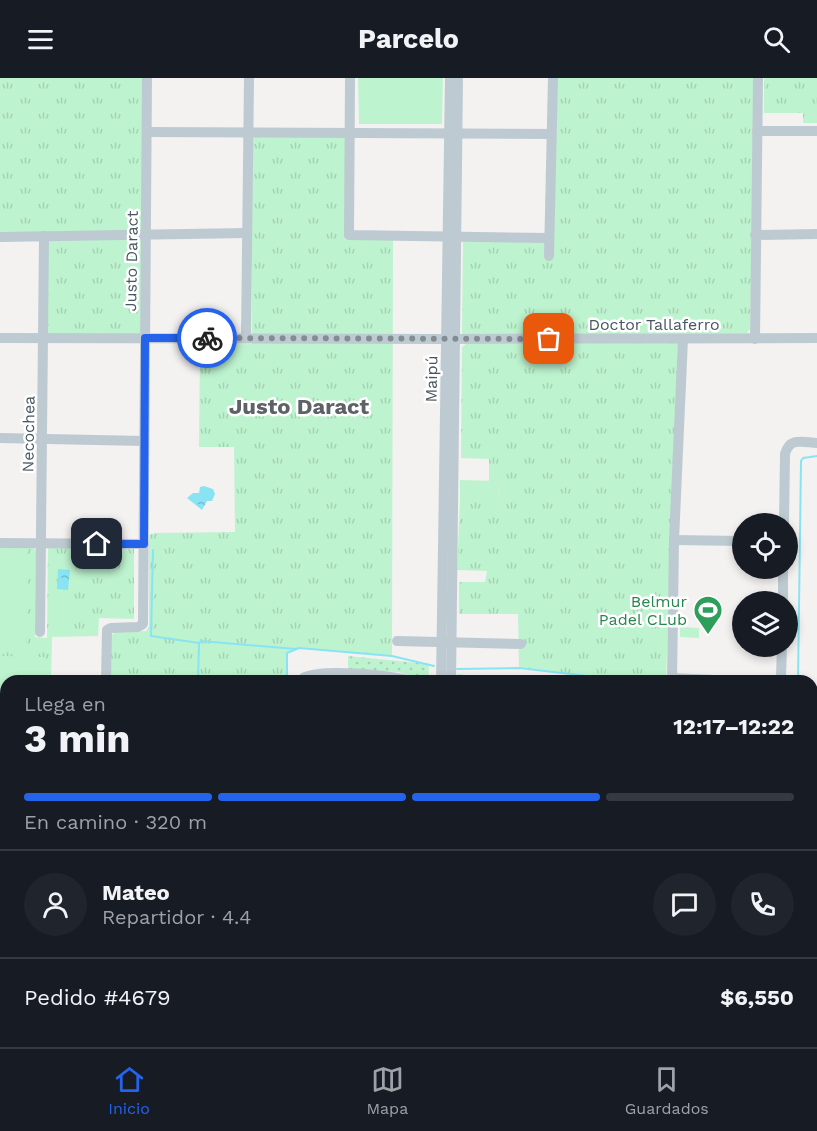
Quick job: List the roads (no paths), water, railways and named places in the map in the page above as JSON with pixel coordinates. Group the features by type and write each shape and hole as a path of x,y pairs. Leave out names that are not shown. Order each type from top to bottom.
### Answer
{"street":[{"name":"Justo Daract","path":"106,675 107,630 138,627 143,624 147,78"},
{"path":"246,338 249,78"},
{"path":"350,78 349,235 549,238"},
{"name":"Maipú","path":"450,78 453,133 447,643 451,675"},
{"name":"Maipú","path":"453,133 458,78"},
{"path":"549,256 553,78"},
{"path":"754,339 758,78"},
{"path":"758,131 817,131"},
{"path":"147,132 551,134"},
{"path":"0,237 247,233"},
{"path":"756,235 817,234"},
{"name":"Necochea","path":"40,632 44,236"},
{"name":"Doctor Tallaferro","path":"0,338 817,338"},
{"path":"672,675 674,540 683,339"},
{"path":"0,438 144,441"},
{"path":"784,513 785,454 790,443 817,442"},
{"path":"674,540 732,541"},
{"path":"0,543 144,544"},
{"path":"397,641 521,644"},
{"name":"Maipú","path":"442,675 447,643"},
{"path":"780,675 781,657"},
{"path":"311,675 314,673 387,675"}],"water":[{"path":"200,487 213,489 215,494 212,501 207,501 202,510 187,498 193,493 199,493"},
{"path":"58,569 70,570 68,590 57,589"}],"waterway":[{"path":"798,675 801,461 803,458 817,456"},
{"path":"153,550 151,636 199,643 201,641 296,649"},
{"path":"198,675 199,643"},
{"path":"287,675 287,653 299,648 392,656 434,666"},
{"path":"457,669 519,668 579,675"}],"place":[{"name":"Belmur Padel CLub","path":"708,636"}],"district":[{"name":"Justo Daract","path":"299,406"}]}
